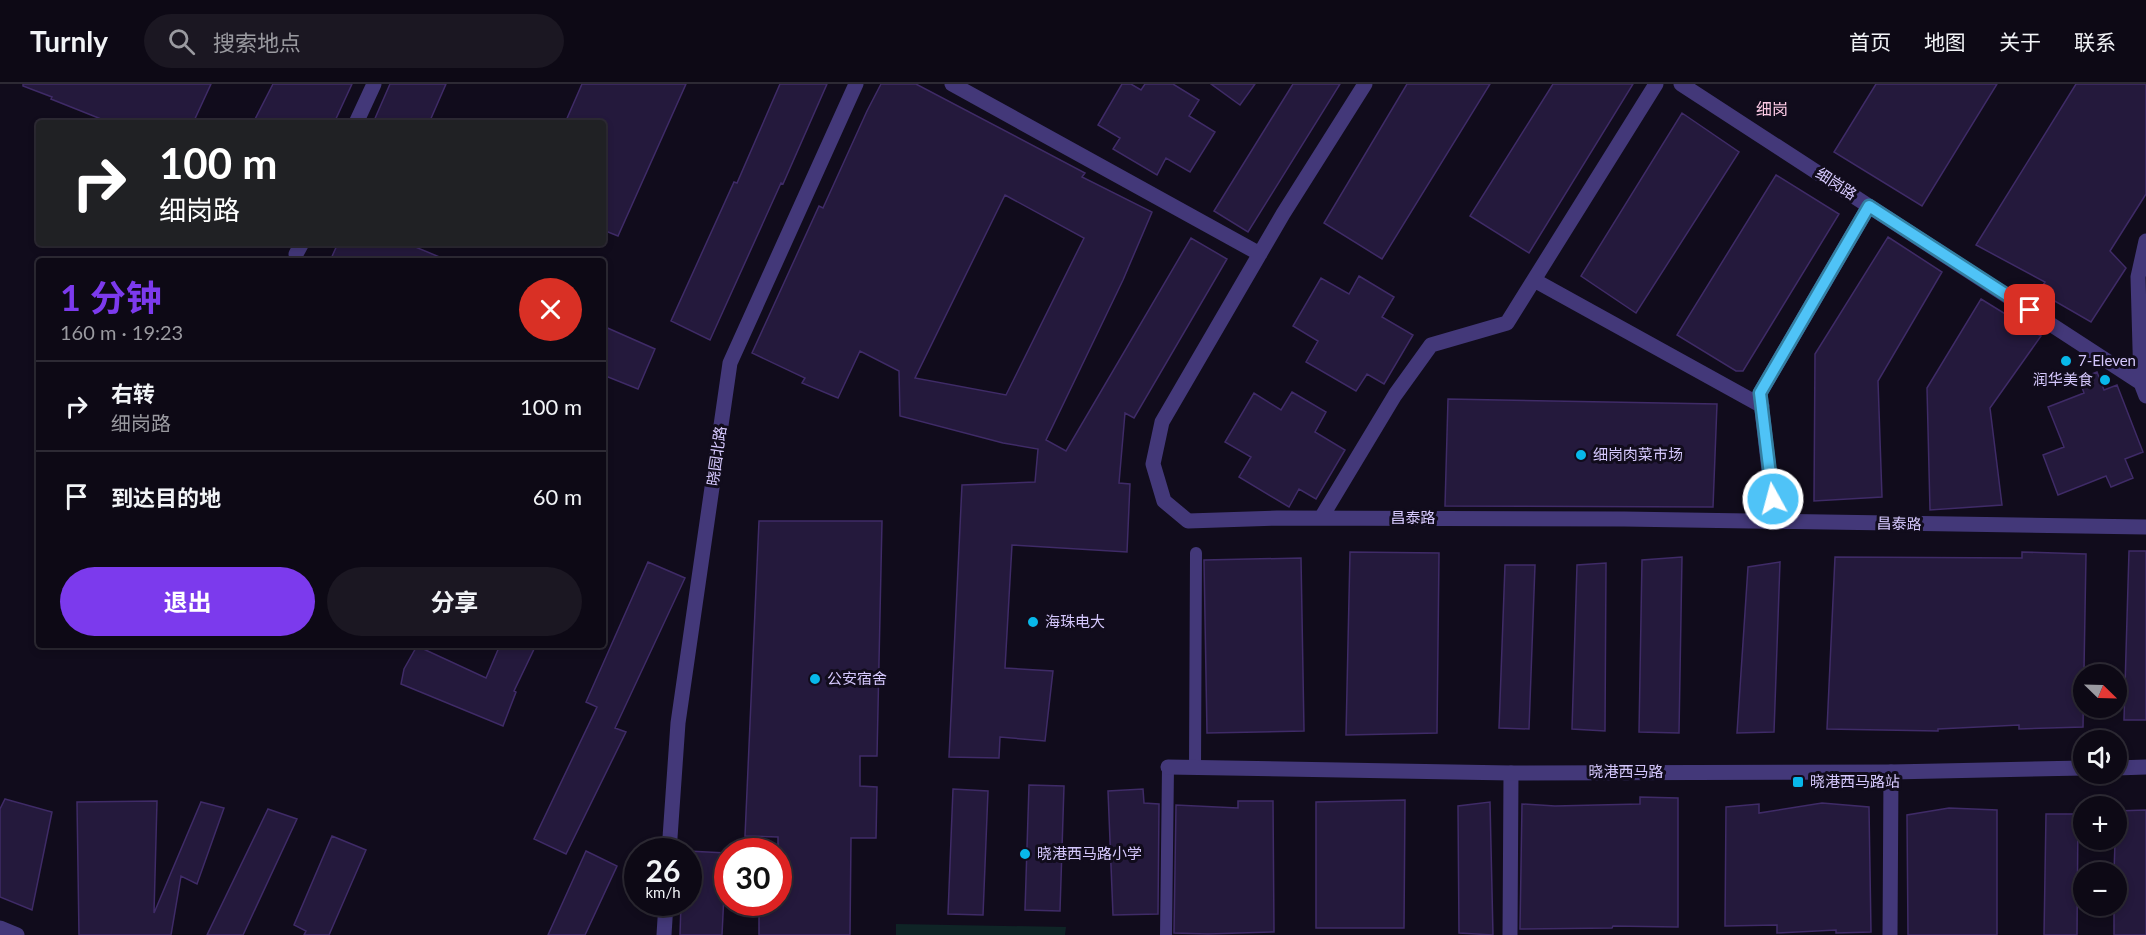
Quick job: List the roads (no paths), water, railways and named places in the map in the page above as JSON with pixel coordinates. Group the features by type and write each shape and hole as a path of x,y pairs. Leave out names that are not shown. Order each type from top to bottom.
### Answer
{"street":[{"path":"357,120 374,84"},
{"name":"晓园北路","path":"670,838 678,723 730,363 856,84"},
{"path":"952,84 1260,254"},
{"name":"昌泰路","path":"1365,84 1260,254 1162,422 1153,465 1164,501 1188,521 1321,518 2146,528"},
{"path":"1321,518 1395,395 1431,345 1507,324 1656,84"},
{"name":"细岗路","path":"1681,84 2143,389"},
{"path":"1775,522 1760,393 1869,206"},
{"path":"2143,389 2138,278 2146,241"},
{"path":"1534,280 1762,406"},
{"name":"晓港西马路","path":"1168,767 1511,773 1891,772 2073,768"},
{"path":"2127,768 2146,767"},
{"path":"1890,935 1891,772"},
{"path":"1510,935 1511,773"},
{"path":"664,935 665,916"},
{"path":"0,928 17,935"}],"lane":[{"path":"1195,767 1196,553"},
{"path":"1166,935 1168,767"}],"place":[{"name":"7-Eleven","path":"2066,361"},
{"name":"润华美食","path":"2105,380"},
{"name":"细岗肉菜市场","path":"1581,455"},
{"name":"海珠电大","path":"1033,622"},
{"name":"公安宿舍","path":"815,679"},
{"name":"晓港西马路站","path":"1798,782"},
{"name":"晓港西马路小学","path":"1025,854"}],"district":[{"name":"细岗","path":"1772,109"}]}
